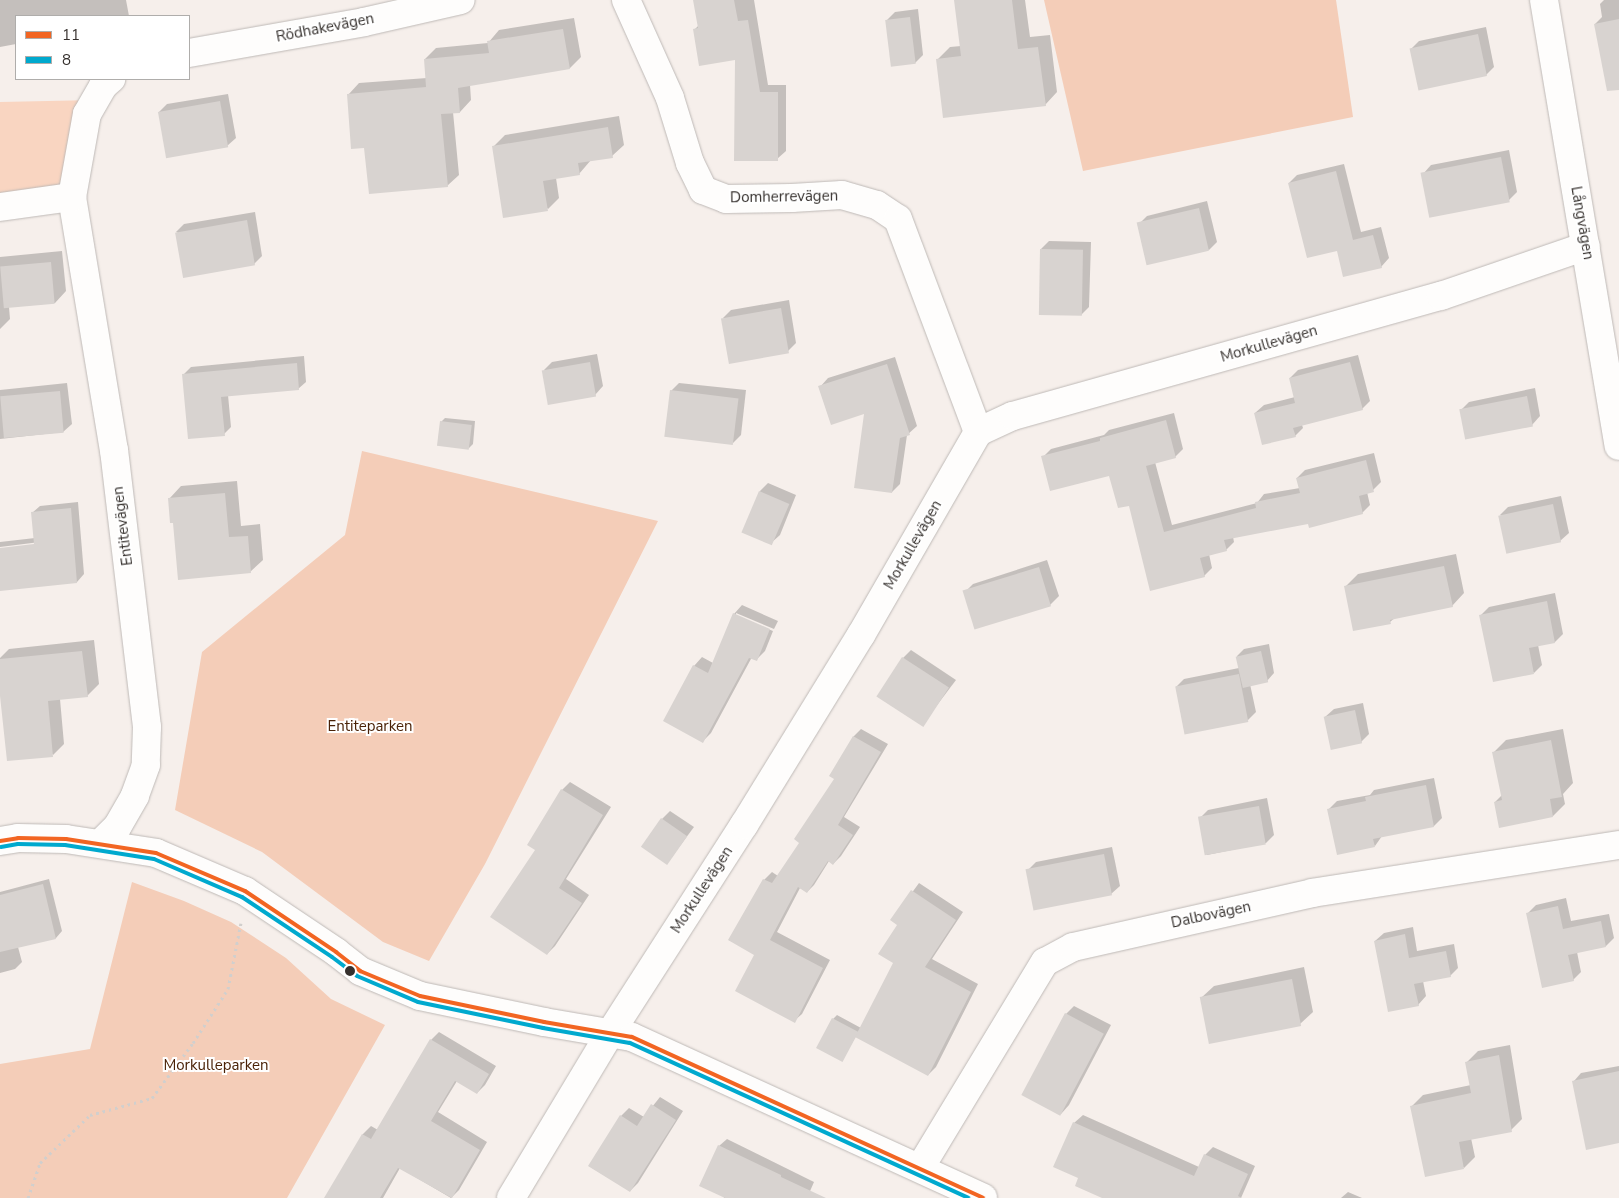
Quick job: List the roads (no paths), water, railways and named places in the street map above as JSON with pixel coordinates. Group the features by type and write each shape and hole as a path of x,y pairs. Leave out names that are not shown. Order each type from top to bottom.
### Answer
{"street":[{"name":"Rödhakevägen","path":"190,53 364,22 462,0"},
{"name":"Domherrevägen","path":"626,0 670,98 690,163 704,190 726,199 842,195 877,205 898,219 978,432"},
{"name":"Långvägen","path":"1544,0 1619,446"},
{"path":"0,207 72,198 87,114 103,86 110,80"},
{"name":"Entitevägen","path":"72,198 114,450 147,726 146,765 135,796 117,827 101,843"},
{"name":"Morkullevägen","path":"511,1198 609,1035 861,636 978,432 1013,416 1441,296 1586,246"},
{"path":"0,840 18,838 66,839 156,853 244,890 336,952 360,971 420,996 609,1035 632,1037 983,1198"},
{"name":"Dalbovägen","path":"920,1168 1045,962 1073,947 1312,893 1619,845"}],"park label":[{"name":"Entiteparken","path":"370,727"},
{"name":"Morkulleparken","path":"216,1066"}]}
